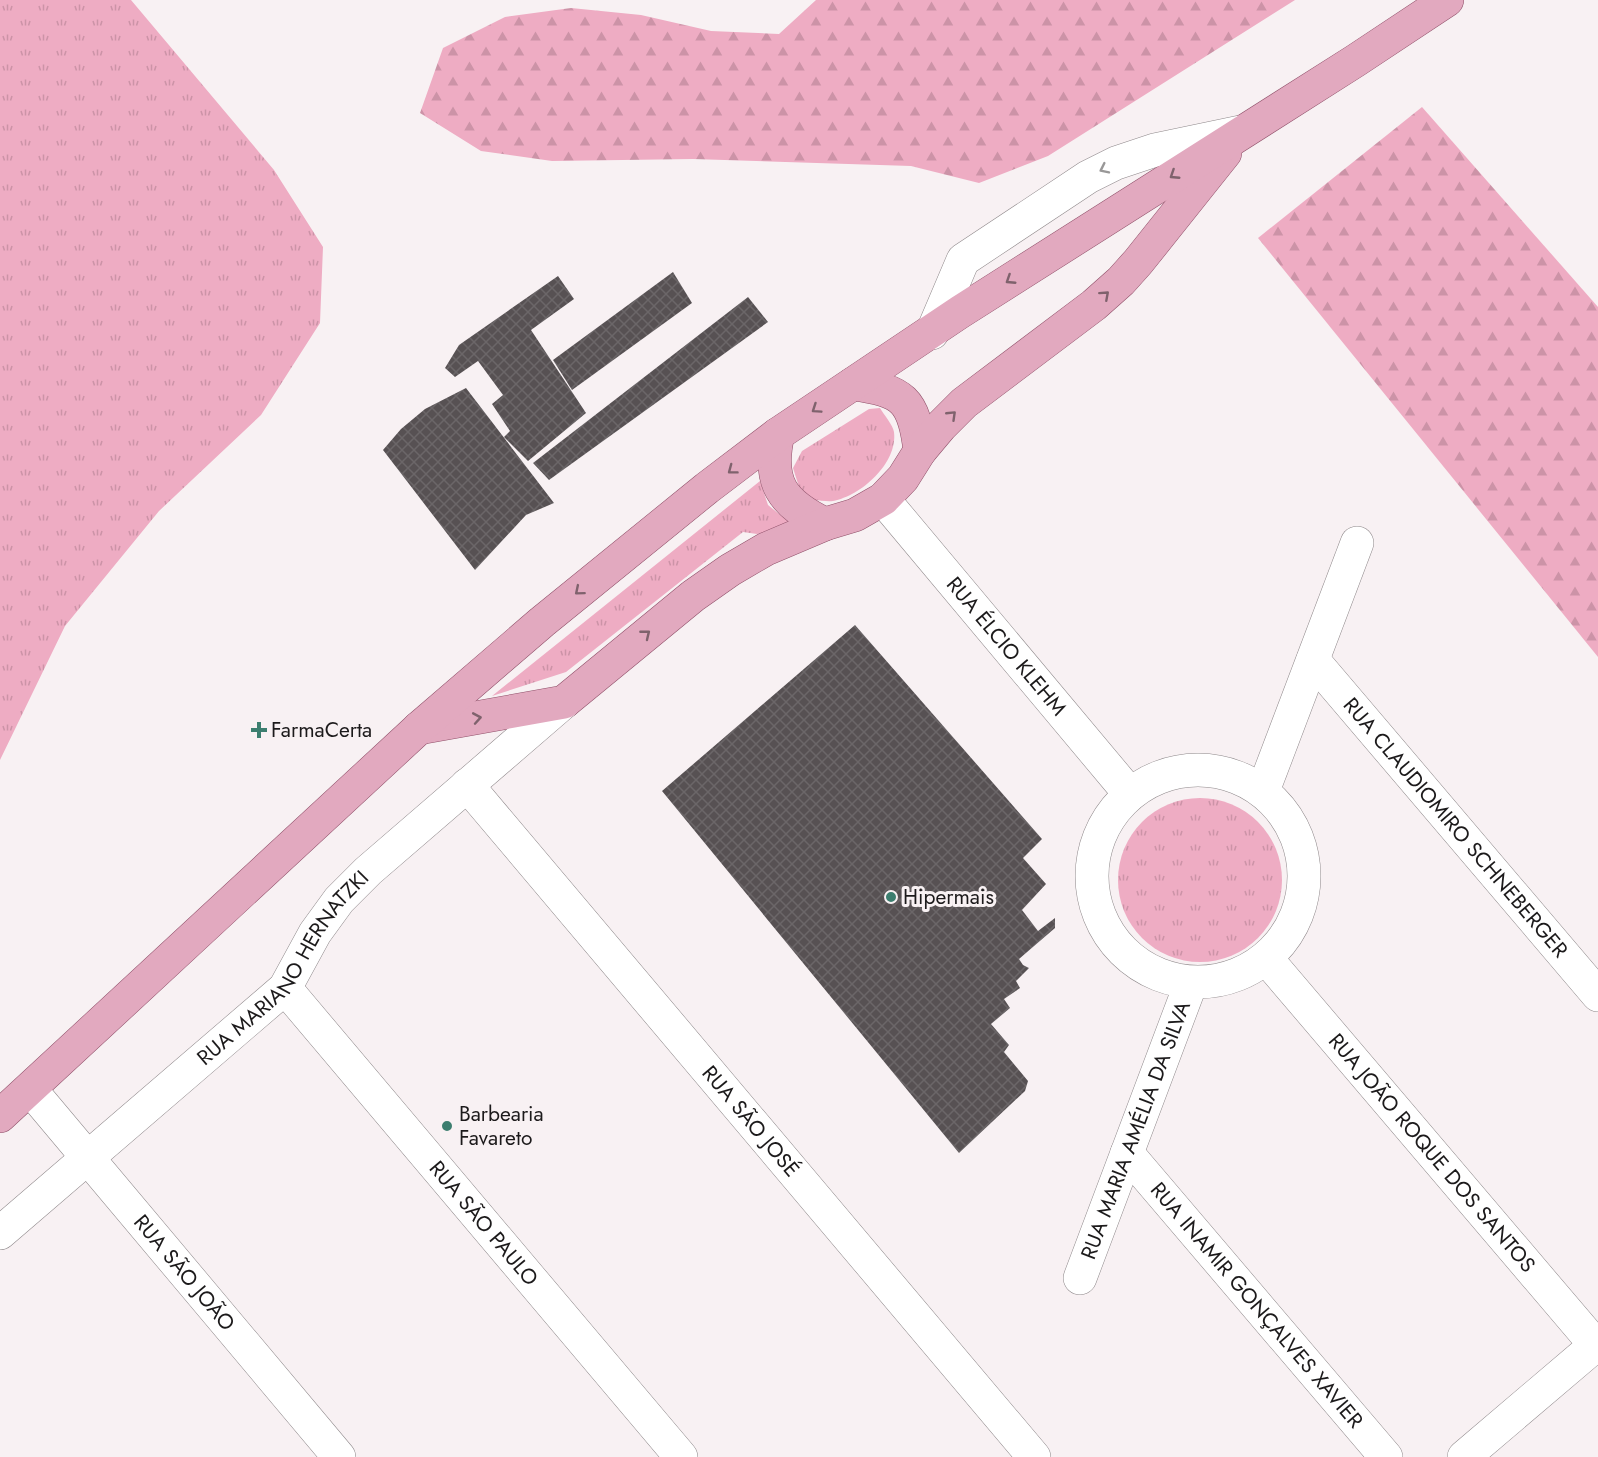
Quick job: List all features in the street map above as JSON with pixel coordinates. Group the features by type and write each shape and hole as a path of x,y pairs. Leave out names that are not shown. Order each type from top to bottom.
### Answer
{"main road":[{"path":"0,1116 419,728 642,540 778,434 932,333 960,312 1356,61 1443,1"},
{"path":"419,728 564,702 685,603 730,570 766,549 825,524 855,515 883,499 903,478 920,451 941,426 964,403 1094,305 1121,280 1138,262 1241,132"},
{"path":"853,384 879,388 903,399 917,423 920,451"},
{"path":"778,434 774,465 775,476 781,488 786,497 805,514 825,524"}],"street":[{"path":"932,333 963,260 1088,177 1116,163 1155,150 1241,132"},
{"name":"RUA ÉLCIO KLEHM","path":"883,499 1130,794"},
{"path":"1263,791 1357,543"},
{"name":"RUA CLAUDIOMIRO SCHNEBERGER","path":"1313,660 1598,995"},
{"name":"RUA MARIANO HERNATZKI","path":"0,1233 285,988 315,933 339,900 368,871 564,702"},
{"path":"1196,769 1232,775 1263,791 1285,814 1295,833 1305,874 1300,906 1287,934 1266,958 1243,973 1218,981 1191,983 1164,977 1138,964 1118,946 1102,922 1094,896 1092,867 1098,840 1112,815 1130,794 1161,776 1196,769"},
{"name":"RUA SÃO JOSÉ","path":"467,785 1034,1457"},
{"name":"RUA JOÃO ROQUE DOS SANTOS","path":"1266,958 1597,1345"},
{"name":"RUA MARIA AMÉLIA DA SILVA","path":"1080,1278 1191,983"},
{"name":"RUA SÃO PAULO","path":"285,988 681,1457"},
{"name":"RUA SÃO JOÃO","path":"30,1089 339,1457"},
{"name":"RUA INAMIR GONÇALVES XAVIER","path":"1127,1153 1386,1457"},
{"path":"1464,1457 1597,1345"}],"green space":[{"path":"0,0 131,0 274,170 323,247 320,323 261,415 159,511 65,626 0,760"},
{"path":"816,0 1295,0 1048,156 979,183 911,166 693,159 552,161 481,151 420,113 443,48 505,17 571,8 641,15 711,31 779,34"},
{"path":"1422,107 1598,307 1598,657 1258,238"},
{"path":"880,408 894,432 894,444 884,466 866,485 844,498 831,501 814,500 799,487 793,468 802,451 869,409"},
{"path":"760,481 768,505 795,527 757,534 743,532 566,672 492,696"},
{"path":"1200,798 1231,805 1258,822 1275,849 1282,880 1275,911 1258,938 1231,955 1200,962 1169,955 1142,938 1125,911 1118,880 1125,849 1142,822 1169,805"}],"building":[{"path":"673,272 692,303 572,390 553,360"},
{"path":"558,276 574,299 531,330 586,413 528,461 504,437 510,431 492,404 503,395 478,361 455,377 445,368 459,345"},
{"path":"748,297 768,322 549,480 533,463"},
{"path":"466,388 554,503 526,515 475,570 383,450 401,429 425,409"},
{"name":"Hipermais","path":"855,625 1042,839 1023,858 1046,884 1022,910 1038,931 1055,918 1055,928 1019,959 1029,968 1016,981 1020,988 1004,999 1010,1008 991,1024 1009,1045 1004,1052 1028,1081 1025,1091 959,1153 662,791"}],"place":[{"name":"FarmaCerta","path":"259,730"},
{"name":"Hipermais","path":"891,897"},
{"name":"Barbearia Favareto","path":"447,1126"}]}
